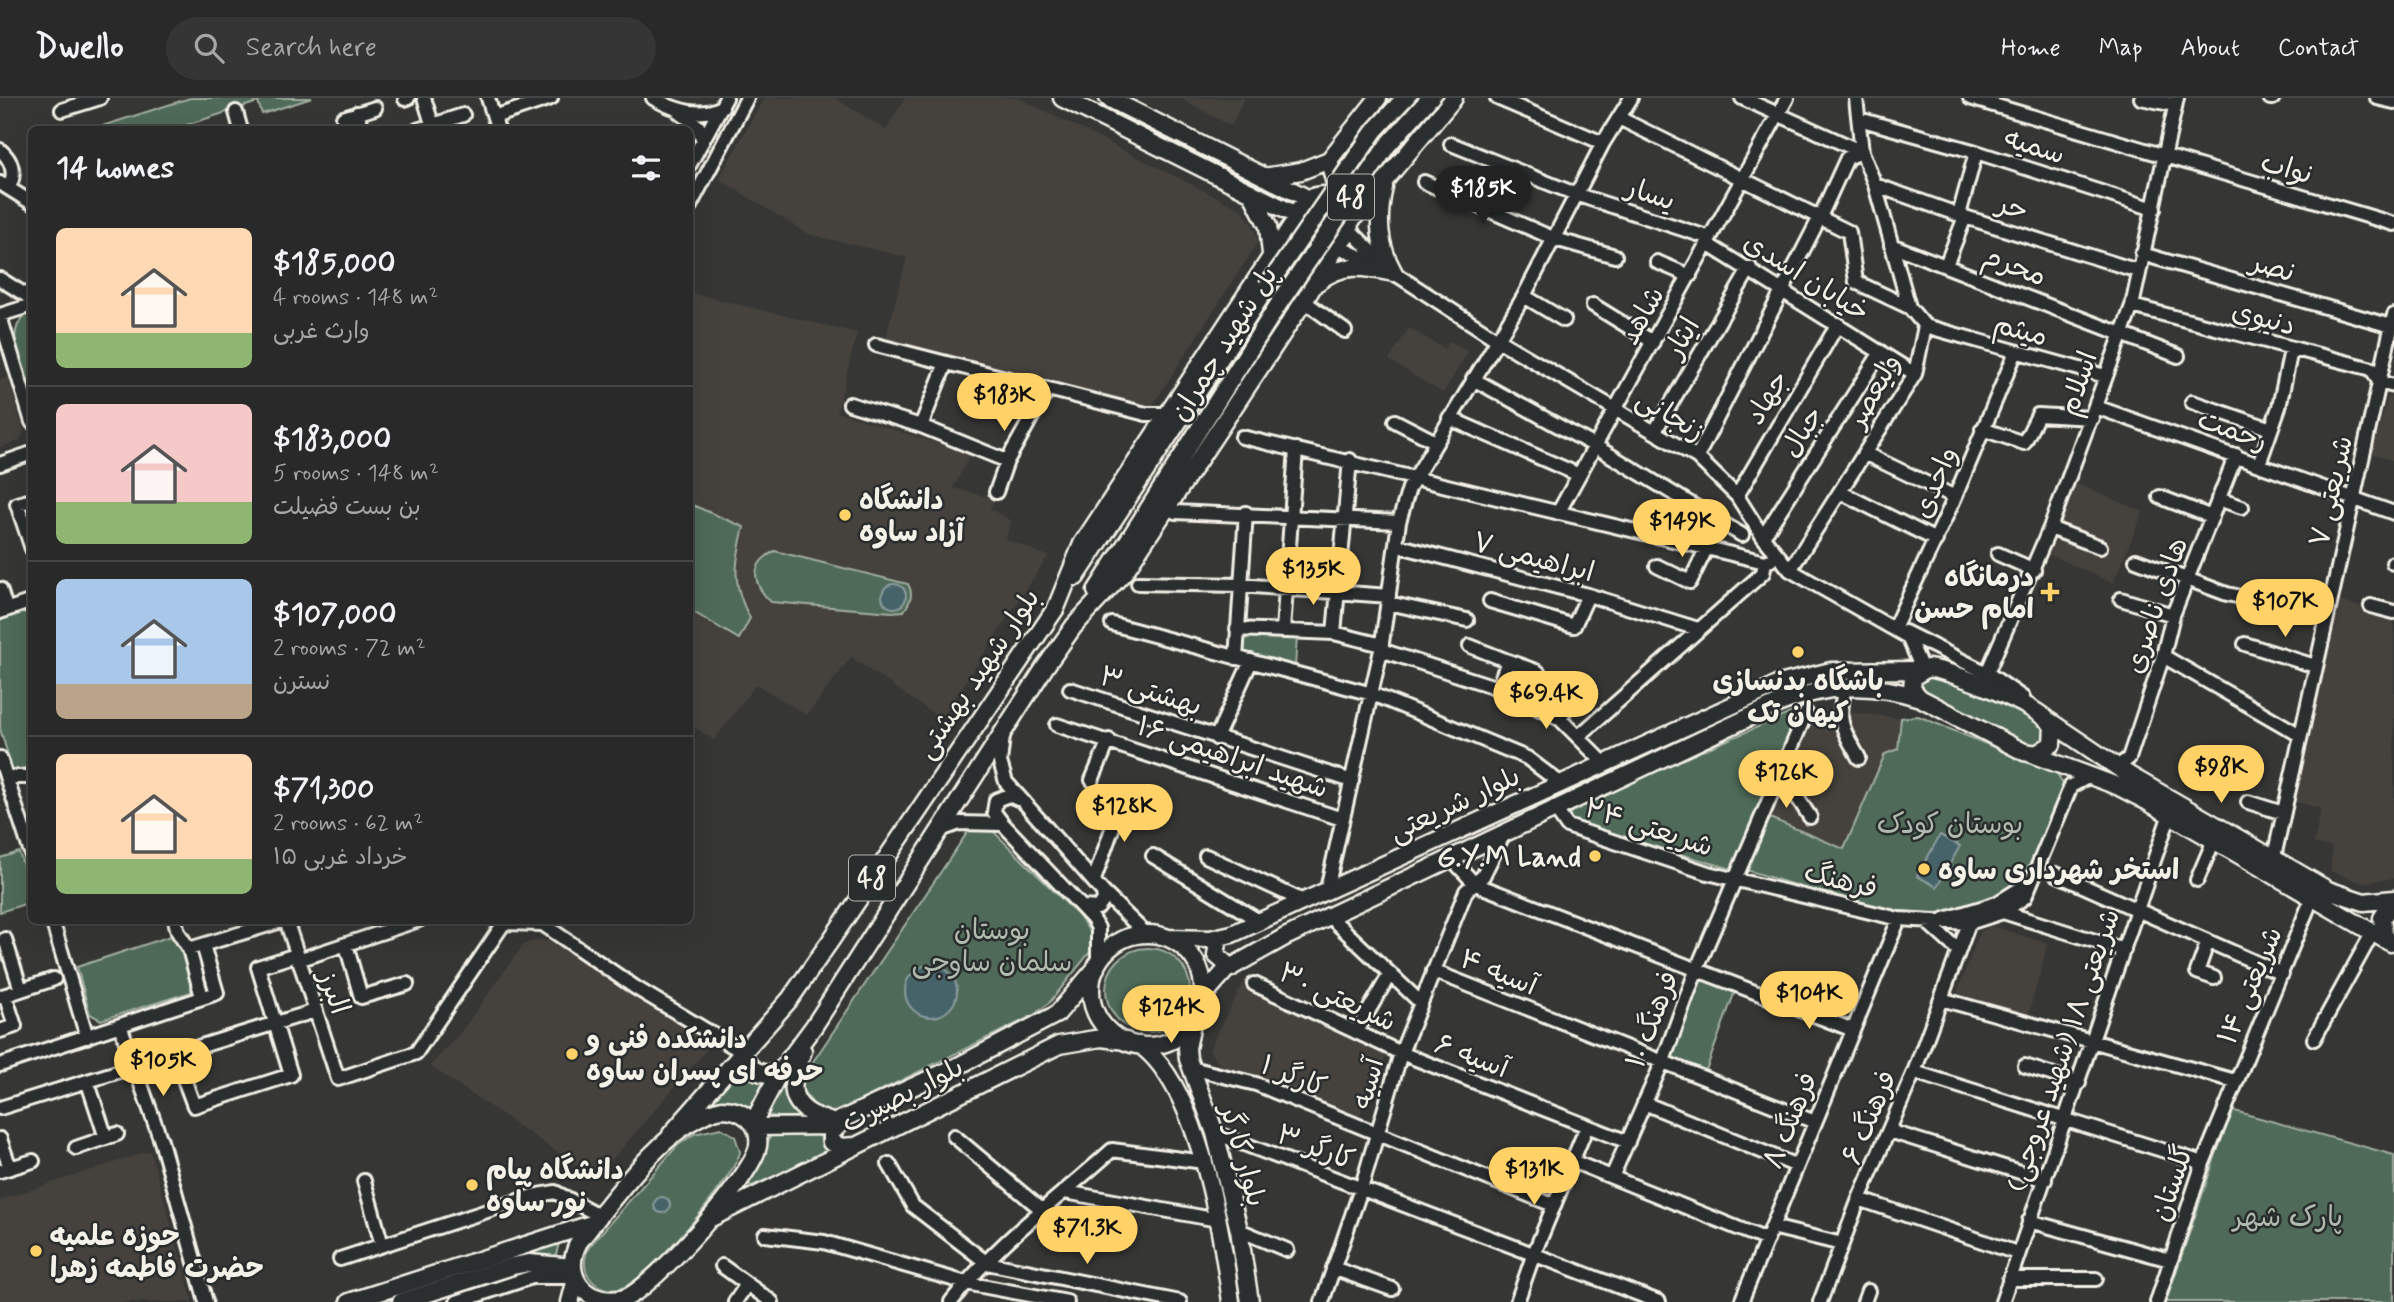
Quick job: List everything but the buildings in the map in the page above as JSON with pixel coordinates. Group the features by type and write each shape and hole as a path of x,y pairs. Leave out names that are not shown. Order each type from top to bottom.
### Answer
{"main road":[{"path":"1062,98 1296,217"},
{"path":"1108,98 1309,199"},
{"path":"1264,177 1301,171 1329,160 1378,98"},
{"name":"پل شهید چمران","path":"1056,608 1314,215 1375,130 1405,98"},
{"name":"پل شهید چمران","path":"1074,625 1331,224 1387,146 1430,98"},
{"path":"1350,226 1348,211 1336,199 1320,195 1309,199 1296,217 1298,234 1308,245 1322,249 1336,246 1399,162 1454,98"},
{"path":"1329,160 1334,180 1348,190 1370,192 1384,184"},
{"path":"1384,184 1379,215 1380,237 1385,257 1394,273"},
{"path":"1251,192 1268,226 1270,254 1288,247 1307,255 1314,264 1314,286"},
{"name":"بلوار شهید بهشتی","path":"671,1134 790,999 1056,608 1082,544 1296,217"},
{"name":"بلوار شهید بهشتی","path":"755,1125 779,1073 814,1026 1074,625 1125,571 1314,286 1336,246"},
{"path":"1314,286 1329,273 1347,268 1367,267 1394,273"},
{"path":"1920,698 1911,683 1921,669"},
{"name":"بلوار شریعتی","path":"1169,938 1219,937 1259,921 1779,684 1831,671 1934,669 1974,682 2045,718"},
{"name":"بلوار شریعتی","path":"1203,996 1231,968 1328,915 1554,807 1776,705 1818,689 1866,685 1920,698 2031,754"},
{"path":"2045,718 2117,767 2350,900 2394,900"},
{"path":"2031,754 2043,753 2052,744 2054,732 2045,718"},
{"path":"2031,754 2117,786 2170,814 2392,944"},
{"path":"2392,944 2382,927 2382,918 2394,900"},
{"path":"1134,935 1169,938 1194,958 1203,980 1203,996 1192,1024 1165,1043 1133,1043 1103,1024 1094,1006 1091,987 1097,965 1113,945 1134,935"},
{"path":"1219,937 1216,955 1231,968"},
{"name":"بلوار بصیرت","path":"755,1125 827,1126 958,1066 1057,1014 1097,965"},
{"name":"بلوار کارگر","path":"1192,1024 1187,1048 1190,1065 1214,1133 1239,1230 1250,1302"},
{"path":"814,1026 797,1065 793,1095 811,1116 842,1119"},
{"name":"بلوار بصیرت","path":"708,1219 1059,1045 1101,1038 1133,1043"},
{"name":"بلوار کارگر","path":"1133,1043 1155,1056 1166,1070 1204,1163 1218,1220 1231,1302"},
{"path":"744,1053 749,1067 756,1072 779,1073"},
{"path":"1166,1070 1170,1065 1182,1060 1190,1065"},
{"name":"48","path":"570,1302 575,1250 597,1220 671,1134 706,1114 722,1109 738,1111 755,1125 757,1151 708,1219 660,1272 628,1299 598,1299 583,1290 574,1274"},
{"path":"842,1119 831,1133 831,1142 846,1148 864,1144"},
{"path":"349,1302 597,1220"},
{"path":"401,1302 513,1266 529,1264 574,1274"}],"street":[{"path":"424,98 433,126"},
{"path":"488,98 496,123 551,98"},
{"path":"653,98 698,126 703,141"},
{"path":"693,200 747,98"},
{"path":"1497,98 1603,143"},
{"path":"1742,98 1861,152"},
{"name":"شاهد","path":"1558,513 1577,474 1616,410 1787,98"},
{"name":"ولیعصر","path":"1790,570 1842,493 1915,374 1925,326 1909,307 1875,185 1861,152 1856,98"},
{"name":"نواب","path":"1970,98 2394,224"},
{"path":"2141,98 2176,102"},
{"path":"2377,98 2394,102"},
{"path":"62,110 94,99"},
{"path":"1327,889 1372,694 1389,600 1399,522 1414,477 1524,296 1603,143 1619,118 1625,100"},
{"name":"اسلام","path":"1987,673 2034,570 2094,412 2120,331 2132,306 2176,102"},
{"path":"669,107 703,113 724,103"},
{"path":"693,159 724,103"},
{"path":"343,118 375,108"},
{"path":"236,112 240,126"},
{"path":"357,114 361,126"},
{"path":"436,126 463,116"},
{"path":"1619,118 1849,232 1856,282 1909,307"},
{"name":"سمیه","path":"1859,119 1976,152 2154,208"},
{"name":"یسار","path":"1451,144 1578,195 1709,241"},
{"path":"0,150 12,167 13,175 3,187 28,201"},
{"path":"1697,457 1819,219 1847,158 1861,152"},
{"path":"1946,265 1962,216 1976,152"},
{"path":"1423,182 1555,239 1615,256"},
{"name":"حر","path":"1875,185 1962,216 2138,271"},
{"path":"1350,226 1394,273"},
{"name":"خیابان اسدی","path":"1709,241 1915,374"},
{"path":"1336,246 1394,273"},
{"name":"محرم","path":"1891,246 2120,331 2178,356"},
{"name":"نصر","path":"2143,254 2393,321"},
{"path":"1657,262 1690,276"},
{"name":"ایثار","path":"1655,431 1750,268"},
{"name":"زنجانی","path":"1394,273 1496,339 1697,457 1737,496 1763,537 1772,560 1894,628"},
{"path":"0,279 28,296"},
{"path":"1524,296 1564,320"},
{"path":"1304,301 1345,331"},
{"path":"1593,305 1653,342"},
{"path":"28,306 0,315 28,409"},
{"name":"دنیوی","path":"2132,306 2291,350 2372,369 2379,382 2394,386"},
{"name":"شریعتی ۷","path":"2274,857 2393,321"},
{"name":"جهاد","path":"1737,496 1838,324"},
{"name":"میثم","path":"1925,326 2015,354 2105,376"},
{"path":"876,345 1146,414 1166,414"},
{"path":"2259,464 2291,350"},
{"name":"جبال","path":"1763,537 1881,352"},
{"name":"واحدی","path":"1894,628 1955,497 2015,354"},
{"path":"921,426 946,363"},
{"path":"1473,379 1595,446 1742,535"},
{"path":"996,492 1007,461 1047,390"},
{"path":"2192,402 2271,429"},
{"path":"850,404 921,426 1007,461"},
{"name":"رحمت","path":"1982,429 2024,443 2038,415 2094,412 2236,454 2353,500 2394,513"},
{"path":"1449,418 1577,474"},
{"path":"1395,421 1434,441"},
{"path":"1242,437 1350,460 1706,549 1772,560 1763,573 1579,736"},
{"path":"1283,629 1296,449"},
{"path":"0,464 28,454"},
{"path":"1866,454 1955,497"},
{"name":"هادی ناصری","path":"2117,767 2129,758 2163,656 2173,615 2236,454"},
{"path":"1334,633 1350,460"},
{"path":"1842,493 1936,540"},
{"path":"2161,497 2212,517"},
{"path":"2218,499 2242,507"},
{"path":"28,500 17,504 28,537"},
{"path":"1175,512 1246,513 1293,518 1399,522"},
{"path":"1236,658 1246,513"},
{"path":"2050,528 2100,547"},
{"name":"ابراهیمی ۷","path":"1396,545 1588,595 1698,629"},
{"path":"1657,566 1690,582 1706,549"},
{"path":"1998,554 2034,570"},
{"path":"2136,560 2227,594 2327,615"},
{"path":"1138,583 1240,585 1338,592 1389,600 1467,620"},
{"path":"0,589 3,610 28,602"},
{"path":"1490,601 1574,625 1588,595"},
{"path":"2121,599 2173,615"},
{"path":"2371,606 2394,612"},
{"path":"1112,624 1372,694 1527,758 1560,783"},
{"path":"1894,628 1908,636 1921,669"},
{"path":"1894,628 1945,649 1987,673 2045,718"},
{"path":"1237,629 1334,633 1498,688 1560,719 1604,763"},
{"path":"2245,644 2315,666"},
{"path":"1890,668 1908,661 1912,645"},
{"path":"1470,646 1538,672"},
{"path":"1921,669 1928,656 1945,649"},
{"path":"2163,656 2300,735"},
{"path":"1216,738 1251,661"},
{"path":"1498,688 1508,661"},
{"path":"1846,686 1839,711 1840,726 1859,758"},
{"path":"1560,719 1579,687"},
{"name":"بهشتی ۳","path":"1070,690 1352,781"},
{"name":"فرهنگ ۱۰","path":"1612,1177 1663,1061 1696,971 1806,713"},
{"name":"شهید ابراهیمی ۱۶","path":"1057,725 1342,819"},
{"path":"1003,736 1000,762 1006,782 1018,799 1103,892 1146,934"},
{"path":"1092,780 1109,740"},
{"path":"0,758 28,844"},
{"path":"2063,766 2071,786"},
{"path":"4,774 28,777"},
{"path":"2030,882 2071,786 2090,776"},
{"path":"1780,779 1786,780 1810,817"},
{"path":"1018,799 1009,795 996,800 994,812 1083,907 1098,928 1097,965"},
{"path":"1094,880 1123,798"},
{"path":"2248,802 2283,813"},
{"name":"شریعتی ۲۴","path":"1554,807 1567,826 1708,873 1737,879"},
{"name":"شریعتی ۱۸ (شهید عروجی)","path":"2002,1302 2170,814"},
{"path":"939,830 959,822 1003,824"},
{"name":"آسیه","path":"1322,1302 1361,1189 1401,1053 1466,891 1483,876 1505,831"},
{"path":"2197,880 2214,841"},
{"path":"1153,856 1259,921"},
{"path":"1206,856 1303,901"},
{"path":"1334,858 1343,870 1357,877"},
{"path":"1451,858 1475,884 1853,1030"},
{"path":"2056,874 2282,974"},
{"name":"فرهنگ","path":"1737,879 1899,919 1969,923 2003,912 2025,897 2030,882"},
{"name":"فرهنگ","path":"1930,921 1997,902 2030,882"},
{"path":"1083,907 1098,908 1104,900 1103,892"},
{"name":"شریعتی ۱۴","path":"2235,1081 2308,908"},
{"path":"2003,912 2124,950"},
{"path":"1328,915 1421,1003"},
{"name":"فرهنگ ۸","path":"1741,1302 1899,919"},
{"path":"1930,921 1958,950"},
{"name":"فرهنگ ۶","path":"1820,1302 1859,1199 1913,1072 1969,923"},
{"path":"53,924 87,1037"},
{"path":"176,924 189,949 202,997"},
{"path":"189,949 272,924"},
{"name":"البرز","path":"286,924 338,1079 416,1053 503,924"},
{"path":"176,1055 194,1106 291,1075 258,967 346,945 407,924"},
{"path":"542,924 636,988 744,1053"},
{"path":"2314,1040 2373,932"},
{"path":"7,938 21,990"},
{"path":"2208,941 2197,972 2214,978"},
{"path":"0,1065 217,993 203,945"},
{"path":"346,945 361,998 407,984"},
{"name":"آسیه ۴","path":"1433,971 1815,1122"},
{"path":"1356,1032 1390,974"},
{"path":"0,1031 15,1026 2,996 54,979"},
{"name":"شریعتی ۳۰","path":"1254,984 1401,1053"},
{"path":"1941,999 2235,1081"},
{"path":"0,1108 315,1011"},
{"path":"120,1025 161,1141 206,1302"},
{"name":"آسیه ۶","path":"1401,1053 1628,1142"},
{"name":"کارگر ۱","path":"1190,1065 1256,1084 1553,1205"},
{"path":"2025,1066 2078,1083"},
{"path":"1913,1072 2203,1163"},
{"name":"گلستان","path":"2157,1302 2203,1163 2235,1081"},
{"path":"76,1148 112,1136 88,1083"},
{"path":"1644,1104 1797,1166"},
{"path":"1517,1302 1553,1205 1587,1126"},
{"path":"1889,1131 2045,1180"},
{"name":"کارگر ۳","path":"1214,1133 1659,1302"},
{"path":"954,1136 1042,1210"},
{"path":"0,1139 5,1169 33,1161"},
{"path":"951,1302 966,1283 1042,1210 1112,1150 1204,1163"},
{"path":"1572,1161 1767,1240"},
{"path":"889,1164 913,1206 987,1263 1180,1302"},
{"path":"364,1181 382,1245"},
{"path":"340,1259 555,1192 597,1220"},
{"path":"1065,1192 1218,1220"},
{"path":"1859,1199 2017,1253"},
{"path":"2029,1221 2170,1260"},
{"path":"1772,1227 1842,1244"},
{"path":"1239,1230 1287,1250"},
{"path":"765,1235 824,1242 966,1283 1066,1302"},
{"path":"722,1266 772,1302"},
{"path":"1333,1268 1392,1289"},
{"path":"457,1302 532,1278 574,1274"},
{"path":"2009,1279 2096,1279"},
{"path":"735,1302 747,1284"}],"shaded area":[{"path":"764,98 835,98 886,130 905,98 1019,98 1242,210 1253,226 1258,242 1153,404 1143,405 885,341 907,257 808,234 719,179"},
{"path":"1180,98 1244,98 1231,126"},
{"name":"دانشگاه آزاد ساوه","path":"693,294 857,333 837,412 970,454 953,488 995,499 990,509 1012,521 1005,539 1048,556 941,719 851,657 807,715 756,684 714,740 693,726"},
{"path":"1409,328 1445,349 1450,341 1468,352 1443,393 1389,360"},
{"path":"8,377 24,431 19,441 0,447 0,380"},
{"path":"2390,390 2394,391 2394,461 2372,453"},
{"path":"2077,484 2143,512 2113,583 2046,553"},
{"path":"2338,601 2394,616 2394,878 2362,883 2331,871 2332,847 2314,843 2321,808 2291,801"},
{"path":"1814,709 1901,718 1898,749 1844,849 1770,818"},
{"path":"1992,926 2048,944 2028,1016 1957,993 1980,932"},
{"name":"دانشکده فنی و حرفه ای پسران ساوه","path":"537,940 550,941 714,1041 596,1178 430,1066 462,1031 523,945"},
{"path":"1243,983 1386,1057 1357,1120 1220,1065 1209,1050"},
{"path":"150,1151 193,1302 0,1302 0,1200"}],"green space":[{"path":"190,98 312,98 262,114 258,102 183,126 102,126"},
{"path":"28,314 28,388 19,363 15,339 22,319"},
{"path":"693,505 744,527 736,573 740,594 750,618 739,639 693,612"},
{"path":"775,551 908,584 911,591 909,601 904,611 892,612 771,602 760,588 756,575 761,562"},
{"path":"28,610 28,767 13,771 0,729 0,620"},
{"path":"1241,634 1297,636 1295,668 1239,654"},
{"path":"1924,675 1950,680 2041,723 2047,729 2046,741 2032,748 1920,690 1919,680"},
{"path":"1795,711 1799,716 1740,862 1732,869 1570,822 1567,809"},
{"name":"بوستان کودک","path":"1918,716 2057,773 2065,788 2022,883 1991,902 1958,911 1923,913 1850,901 1746,870 1770,818 1844,849 1885,754 1898,749 1901,718"},
{"name":"بوستان سلمان ساوجی","path":"969,830 992,830 1078,915 1090,932 1091,951 1050,1002 1034,1015 835,1113 819,1111 802,1090 804,1075"},
{"path":"19,852 28,881 28,903 0,912 0,858"},
{"path":"174,935 191,970 191,992 101,1020 90,1014 77,967"},
{"path":"1148,948 1164,951 1183,967 1190,990 1187,1006 1171,1025 1148,1032 1132,1029 1113,1013 1106,990 1109,974 1125,955"},
{"path":"1698,977 1735,991 1705,1073 1668,1059"},
{"path":"743,1067 765,1080 752,1111 737,1103 707,1104"},
{"path":"785,1079 791,1107 807,1121 766,1115"},
{"name":"پارک شهر","path":"2231,1110 2394,1155 2394,1302 2166,1302"},
{"path":"721,1128 735,1136 740,1152 707,1205 670,1248 635,1281 613,1290 595,1284 585,1266 589,1247 677,1146 694,1134"},
{"path":"772,1133 820,1135 821,1142 831,1152 752,1186 748,1184"},
{"path":"560,1239 555,1259 482,1271 386,1302 372,1302"}],"water":[{"path":"894,584 903,587 906,596 903,605 894,608 885,605 882,596 885,587"},
{"path":"1940,835 1960,846 1937,887 1917,876"},
{"path":"931,965 941,967 949,973 955,981 955,1001 949,1009 941,1015 931,1017 921,1015 913,1009 907,1001 905,991 907,981 913,973 921,967"},
{"path":"662,1197 668,1199 668,1211 662,1213 656,1211 654,1205 656,1199"}],"place":[{"name":"دانشگاه آزاد ساوه","path":"845,515"},
{"name":"درمانگاه امام حسن","path":"2050,592"},
{"name":"باشگاه بدنسازی کیهان تک","path":"1798,652"},
{"name":"G.Y.M Land","path":"1595,856"},
{"name":"استخر شهرداری ساوه","path":"1924,869"},
{"name":"دانشکده فنی و حرفه ای پسران ساوه","path":"572,1054"},
{"name":"دانشگاه پیام نور ساوه","path":"472,1185"},
{"name":"حوزه علمیه حضرت فاطمه زهرا","path":"36,1251"}]}
